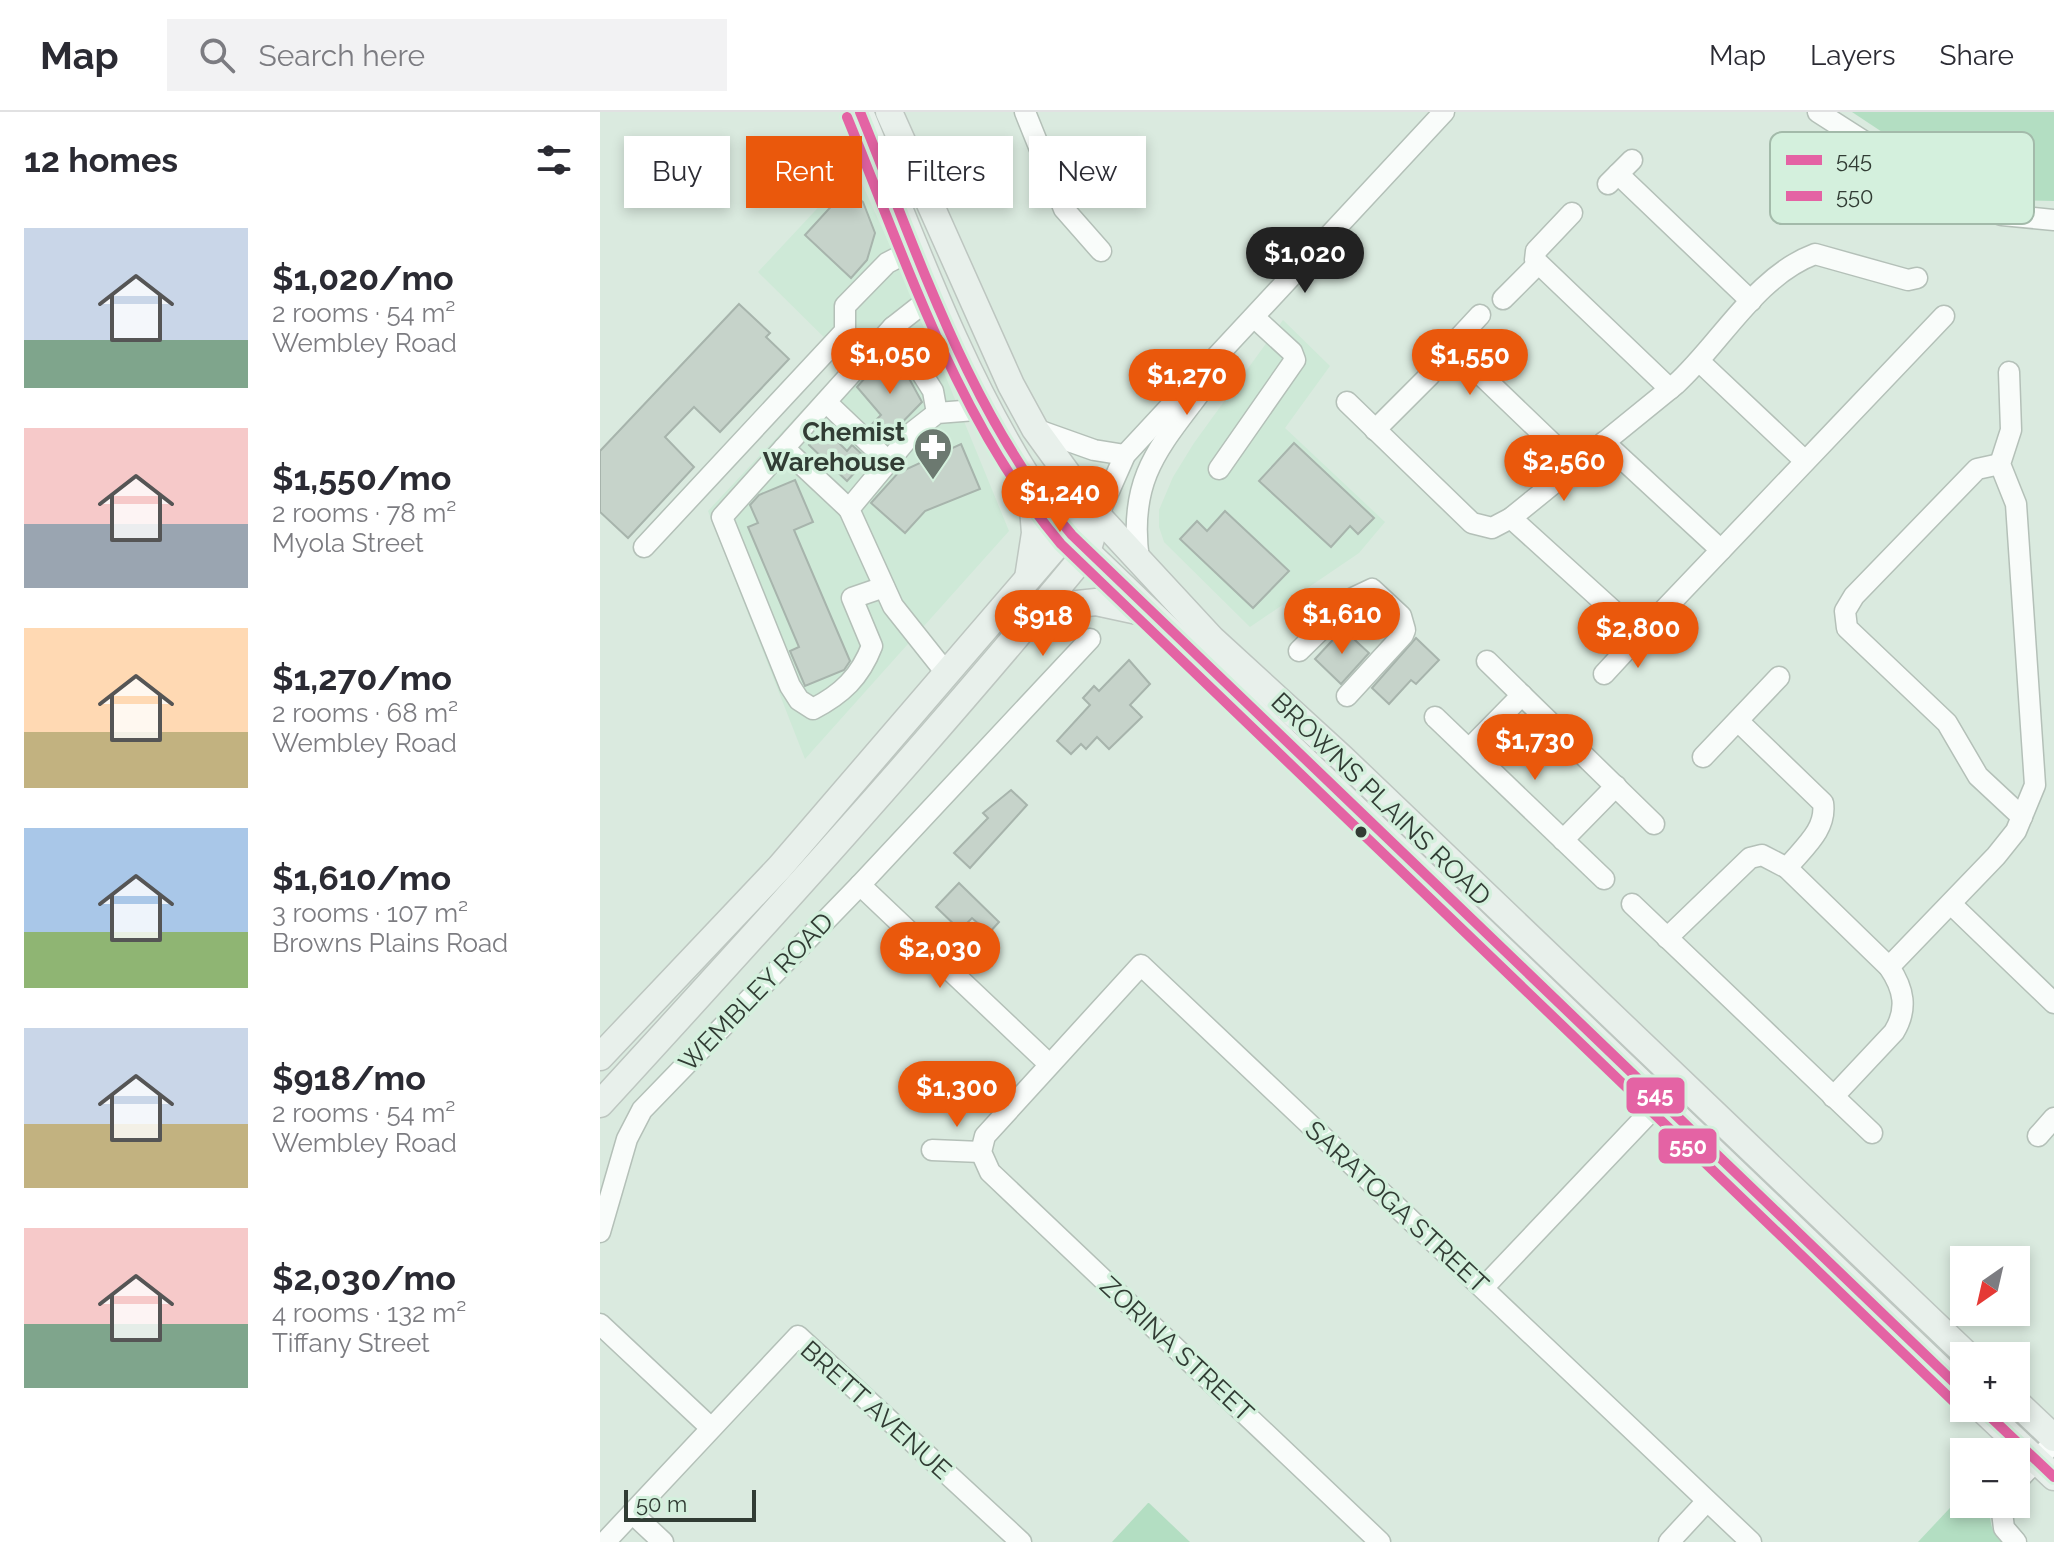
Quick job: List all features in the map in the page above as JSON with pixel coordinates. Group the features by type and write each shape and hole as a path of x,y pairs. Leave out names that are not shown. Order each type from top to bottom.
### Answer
{"main road":[{"name":"BROWNS PLAINS ROAD","path":"860,112 935,294 988,409 1031,483 1087,552 1147,613 1950,1379"},
{"name":"BROWNS PLAINS ROAD","path":"889,112 1011,385 1035,429 1098,516 1212,639 1342,758 1953,1342"},
{"path":"1027,582 1035,533 1031,483"},
{"path":"600,1057 780,867 1069,531 1098,516 1138,586 1182,633 1196,658"},
{"name":"WEMBLEY ROAD","path":"600,1104 799,888 1041,608 1087,552 1098,516"},
{"path":"1041,608 1096,602 1147,613"},
{"path":"2002,1422 2050,1455"},
{"path":"2029,1422 2050,1455"}],"street":[{"path":"1025,112 1064,209 1101,251"},
{"name":"WEMBLEY ROAD","path":"1098,516 1125,455 1169,404 1250,324 1444,112"},
{"path":"1818,112 1849,132"},
{"path":"1619,173 1751,301"},
{"path":"1572,213 1536,251 1538,264 1670,389"},
{"path":"2034,218 2054,220"},
{"path":"644,547 845,331 845,306 887,263 916,248"},
{"path":"1347,402 1472,523 1492,528 1511,518 1670,389 1700,362 1751,301 1801,259 1815,254 1908,280 1917,278"},
{"path":"1503,299 1538,264"},
{"path":"884,587 852,598 872,646 864,667 839,696 813,709 799,700 790,686 722,517 893,327 935,294"},
{"path":"1375,430 1480,315"},
{"path":"1604,674 1944,316"},
{"path":"1219,469 1295,360 1292,352 1250,324"},
{"name":"WEMBLEY ROAD","path":"1139,560 1135,509 1143,477 1153,457 1250,324"},
{"path":"893,327 933,391 937,413"},
{"path":"1454,343 1454,349 1463,360 1576,466"},
{"path":"1700,362 1805,461"},
{"path":"1889,967 1996,856 2022,817 2035,785 2016,504 2000,464 2011,430 2009,372"},
{"path":"826,402 889,462"},
{"path":"849,509 914,431 937,413 988,409"},
{"path":"1035,429 1094,450 1125,455"},
{"path":"1604,442 1721,550"},
{"path":"784,448 849,509 901,620 947,674"},
{"path":"2000,464 1977,469 1854,596 1845,611 1847,628 1947,723 1978,776 2022,817"},
{"path":"1511,518 1640,635"},
{"path":"1299,651 1353,598 1372,589 1401,616 1405,630 1403,635 1347,696"},
{"name":"WEMBLEY ROAD","path":"600,1232 627,1139 642,1110 860,885 1090,639"},
{"path":"1487,661 1654,824"},
{"path":"1703,757 1779,677"},
{"path":"1469,749 1522,695"},
{"path":"1435,717 1604,879"},
{"path":"1738,721 1823,803 1825,817 1820,828 1787,868"},
{"path":"1563,840 1616,786"},
{"path":"1667,938 1750,858 1762,855 1787,868 1889,967 1898,980 1904,1000 1901,1020 1894,1032 1833,1097"},
{"path":"860,885 1049,1064 985,1136 981,1152 932,1150"},
{"path":"1632,904 1872,1133"},
{"path":"1951,904 2054,1003"},
{"name":"SARATOGA STREET","path":"1049,1064 1141,965 1751,1542"},
{"path":"1483,1288 1679,1082"},
{"path":"2038,1136 2054,1118"},
{"name":"ZORINA STREET","path":"981,1152 990,1172 1380,1542"},
{"path":"600,1324 711,1428"},
{"name":"BRETT AVENUE","path":"605,1542 798,1336 1021,1542"},
{"path":"2030,1471 2050,1455"},
{"path":"1669,1542 1707,1501"},
{"path":"632,1513 663,1542"},
{"path":"2003,1518 2004,1528 2016,1542"}],"shaded area":[{"path":"1852,112 2054,112 2054,201 2034,201 2034,132 1882,132"},
{"path":"862,184 911,292 1009,531 805,759 708,511 848,361 758,272 818,208 862,208"},
{"path":"1283,320 1330,366 1285,428 1385,522 1359,553 1250,627 1164,542 1159,527 1159,510 1173,477 1194,443"},
{"path":"1149,1503 1190,1542 1112,1542"},
{"path":"1950,1508 1950,1518 1990,1518 1995,1534 2002,1542 1918,1542"}],"building":[{"path":"862,201 875,233 867,260 851,278 805,235 830,208 862,208"},
{"path":"739,304 770,333 766,337 789,359 720,432 694,407 665,437 694,467 628,538 600,512 600,451"},
{"path":"884,356 906,373 922,402 885,440 870,426 881,415 857,387"},
{"path":"825,429 847,451 852,445 867,459 847,481 809,445"},
{"path":"1294,443 1374,518 1358,534 1350,526 1331,547 1259,481"},
{"name":"Chemist Warehouse","path":"961,444 980,489 925,511 905,533 871,503 898,473"},
{"path":"795,480 813,522 794,530 850,661 844,670 805,686 790,651 799,647 748,527 758,523 750,505 759,495"},
{"path":"1225,511 1289,571 1253,608 1180,539 1197,521 1207,531"},
{"path":"1343,629 1369,653 1341,684 1315,659"},
{"path":"1416,638 1439,660 1416,684 1411,680 1389,704 1372,688"},
{"path":"1129,660 1150,684 1130,705 1142,717 1109,749 1097,737 1086,749 1081,744 1071,754 1057,741 1090,705 1083,698 1094,686 1099,691"},
{"path":"1011,790 1027,805 970,868 954,853 988,818 983,813"},
{"path":"959,883 999,922 989,933 972,918 960,930 936,907"}],"transit line":[{"name":"545","path":"860,112 926,277 975,386 1036,488 1072,535 1950,1379"},
{"name":"550","path":"847,117 914,284 964,394 1025,497 1061,544 1950,1398"},
{"name":"545","path":"1996,1422 2054,1477"}],"place":[{"name":"Chemist Warehouse","path":"933,481"}]}
